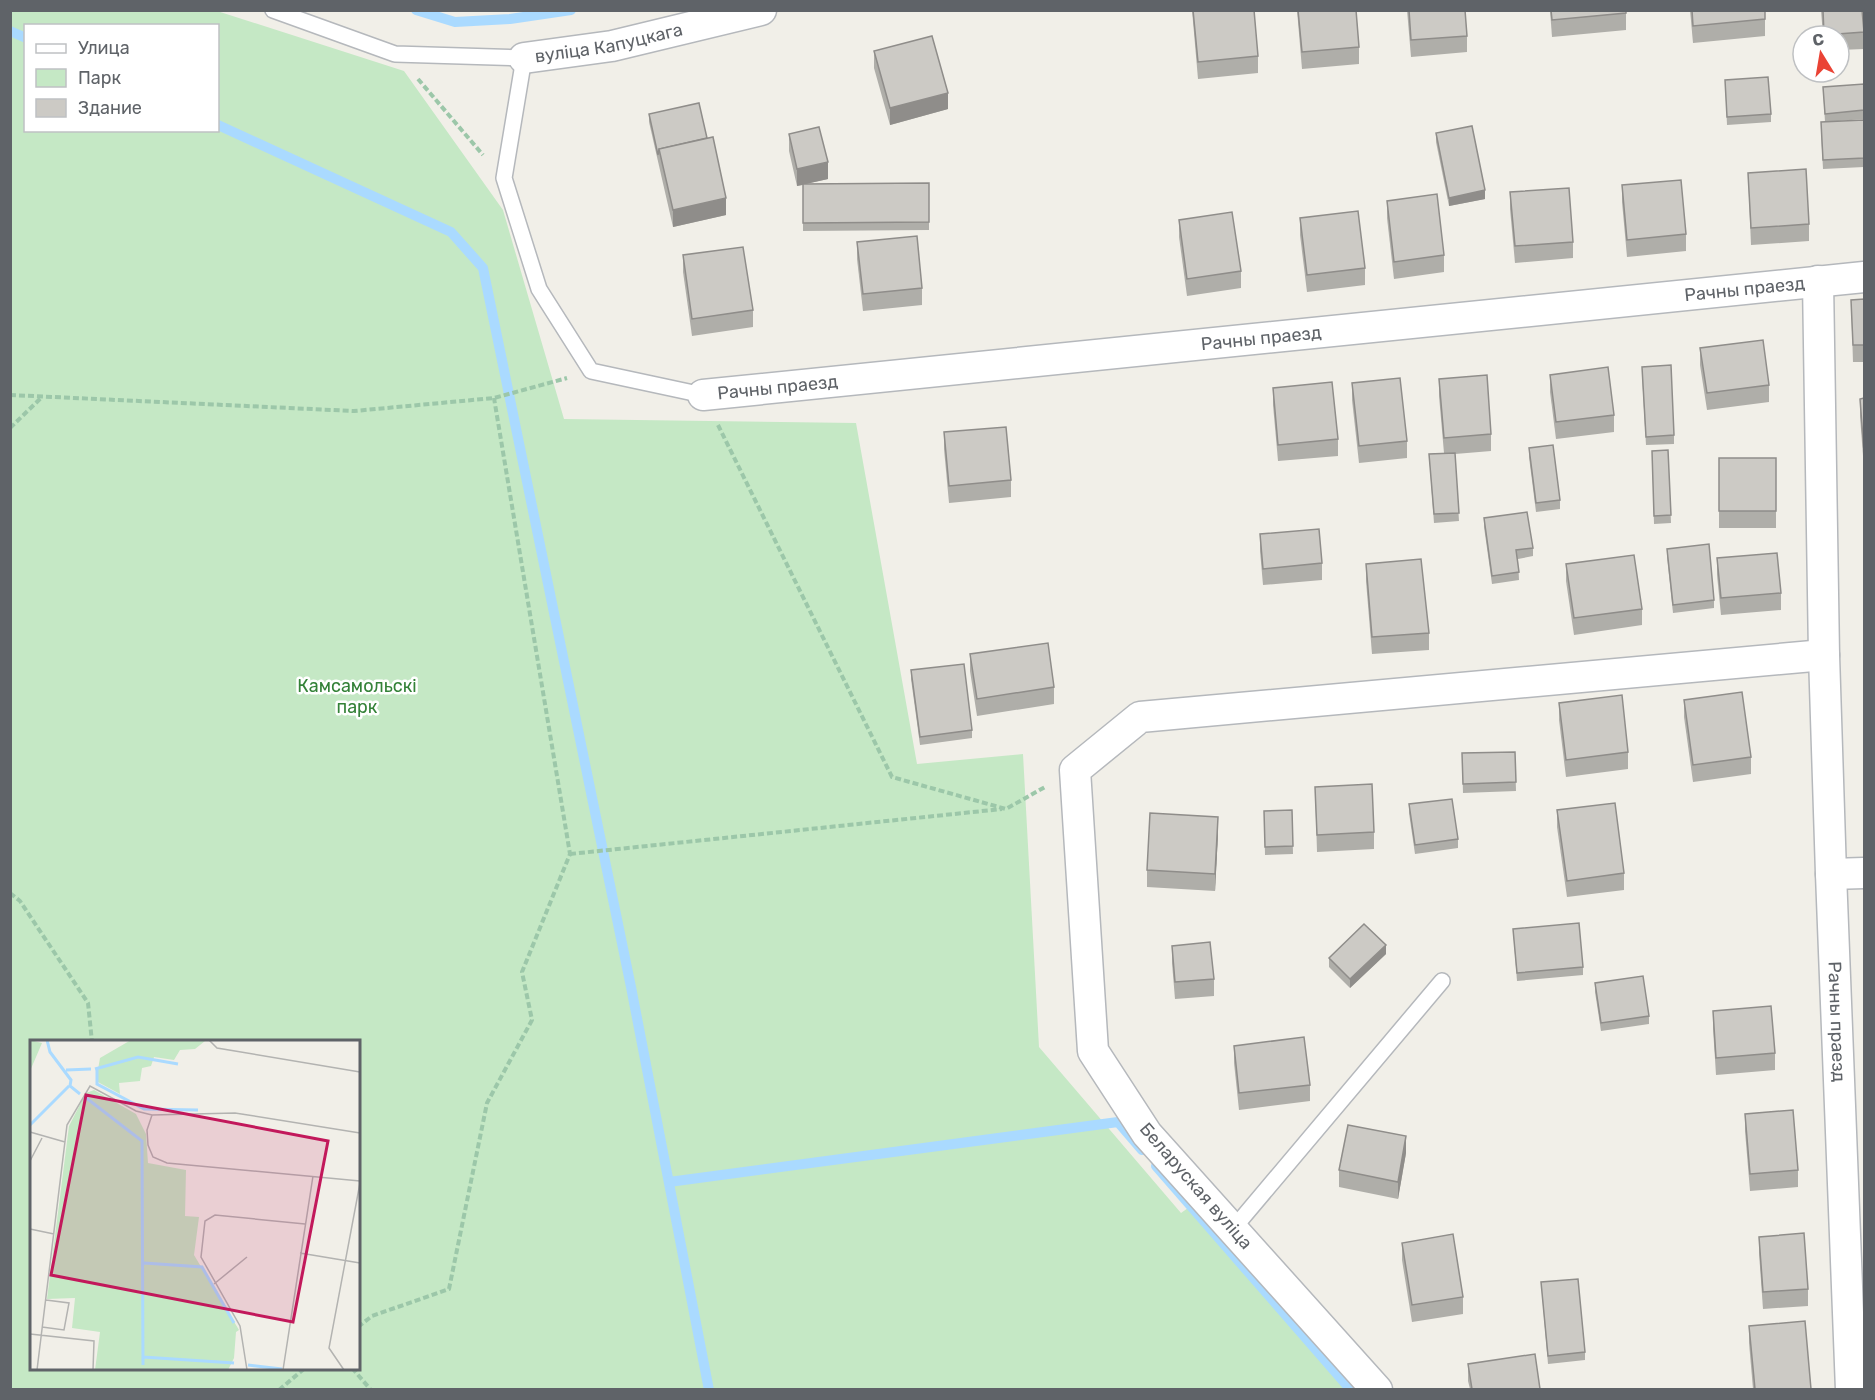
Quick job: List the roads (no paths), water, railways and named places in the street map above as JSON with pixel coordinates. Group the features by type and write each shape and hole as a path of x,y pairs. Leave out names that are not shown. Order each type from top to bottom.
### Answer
{"street":[{"name":"вуліца Капуцкага","path":"524,58 612,46 761,10"},
{"name":"Рачны праезд","path":"703,394 1864,277"},
{"name":"Рачны праезд","path":"1818,281 1824,655 1851,1389"},
{"name":"Беларуская вуліца","path":"1377,1389 1147,1134 1093,1051 1075,770 1140,717 1824,655"},
{"path":"1831,874 1864,873"}],"lane":[{"path":"273,10 395,54 524,58 504,178 539,289 591,371 703,394"},
{"path":"1233,1230 1442,981"}],"waterway":[{"path":"416,10 455,22 510,19 571,10"},
{"path":"10,31 24,37"},
{"path":"219,125 451,232 483,268 631,987 709,1390"},
{"path":"669,1182 1118,1122 1142,1150"},
{"path":"1156,1166 1351,1390"}],"park label":[{"name":"Камсамольскі парк","path":"357,696"}]}
